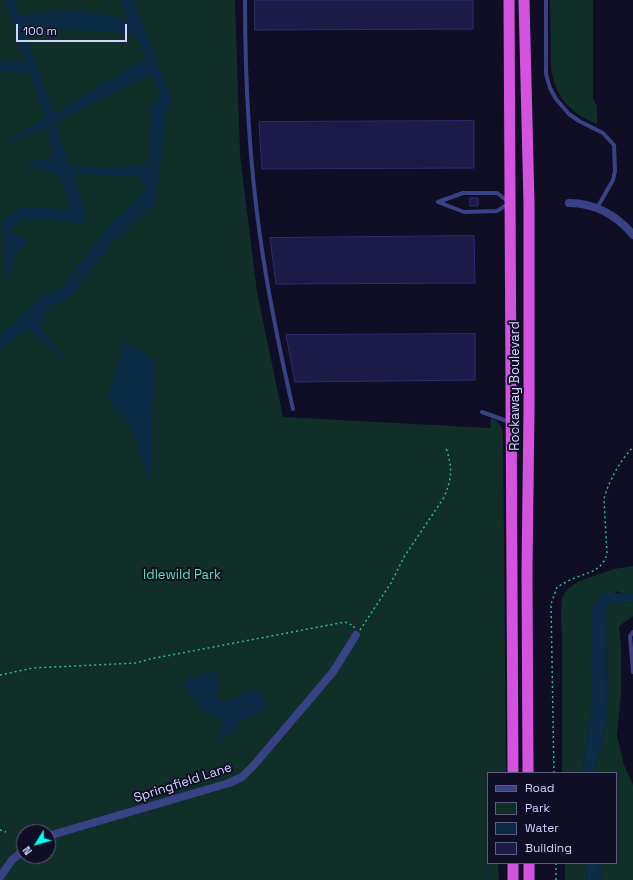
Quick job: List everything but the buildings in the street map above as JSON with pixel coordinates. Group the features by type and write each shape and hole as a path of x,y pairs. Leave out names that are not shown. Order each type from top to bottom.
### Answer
{"highway":[{"name":"Rockaway Boulevard","path":"509,0 513,772"},
{"name":"Rockaway Boulevard","path":"524,0 529,211 527,558 528,772"},
{"path":"513,864 513,880"},
{"path":"529,864 529,880"}],"street":[{"path":"568,203 584,204 597,208 616,218 633,235"},
{"name":"Springfield Lane","path":"56,834 229,783 242,776 254,765 333,672 356,635"},
{"path":"0,877 16,857"}],"lane":[{"path":"245,0 248,109 256,203 264,266 293,409"},
{"path":"546,0 546,74 550,88 556,100 569,114 603,133 614,145 615,171 613,180 597,208"},
{"path":"463,193 497,193 510,203 497,212 464,212 438,202 463,193"},
{"path":"482,412 511,422"},
{"path":"633,632 630,636 633,672"}],"path":[{"path":"554,772 551,604 557,587 574,578 596,570 605,562 607,554 604,499 610,483 627,453 633,447"},
{"path":"356,635 391,583 404,557 443,499 447,490 451,469 446,448"},
{"path":"0,675 33,668 136,663 150,659 345,622 354,626 356,635"},
{"path":"0,830 6,832"},
{"path":"556,864 556,880"}],"green space":[{"name":"Idlewild Park","path":"0,0 235,0 240,155 257,292 283,417 490,428 491,418 499,423 503,432 506,772 487,772 487,864 498,864 499,880 0,880"},
{"path":"550,0 593,0 593,99 597,106 597,124 579,115 565,103 556,87 551,68"},
{"path":"633,566 633,593 626,595 616,591 591,610 591,712 582,772 562,772 562,598 567,590 577,582 614,569"},
{"path":"612,602 633,602 633,616 619,626 621,646 621,694 617,736 624,765 633,785 633,880 602,880 599,864 617,864 617,772 594,772 607,720 606,606"},
{"path":"565,864 585,864 587,880 565,880"}],"water":[{"path":"5,0 15,0 19,15 81,10 128,20 121,0 134,0 171,97 166,114 156,201 113,242 69,298 49,306 39,325 70,367 28,327 0,351 0,336 43,296 60,290 102,234 147,188 138,176 74,174 87,223 23,218 9,231 30,243 16,253 6,286 2,219 22,207 71,210 59,175 25,165 54,156 46,127 0,148 45,117 30,73 0,71 0,62 27,62","holes":["22,26 135,34 146,58 54,114","151,74 161,95 151,106 150,166 71,168 55,122"]},
{"path":"121,341 154,358 150,486 132,427 108,400 121,353"},
{"path":"608,591 610,593 633,593 633,602 620,603 617,601 606,606 607,720 594,772 582,772 591,712 591,610 601,595"},
{"path":"217,672 218,681 216,698 221,701 229,702 243,692 254,690 256,693 262,692 267,703 261,711 243,720 231,733 221,740 218,738 223,721 222,718 205,712 193,699 184,682 204,674"},
{"path":"585,864 599,864 602,880 587,880"}],"waterway":[{"path":"488,880 489,864"}]}
